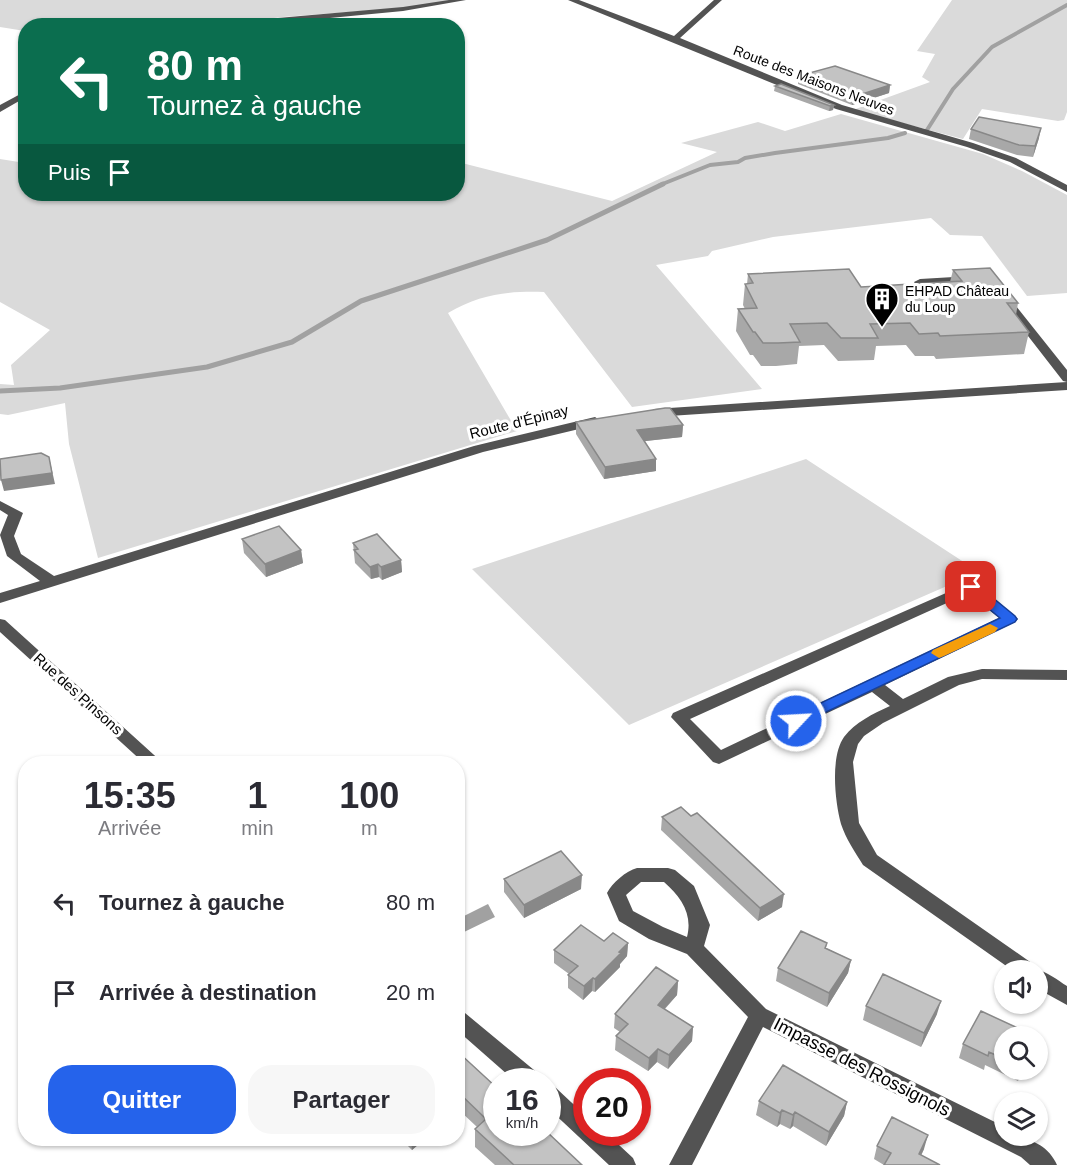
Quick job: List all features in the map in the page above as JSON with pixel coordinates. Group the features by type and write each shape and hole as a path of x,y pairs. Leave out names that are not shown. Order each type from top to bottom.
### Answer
{"street":[{"path":"282,18 418,7 462,0"},
{"name":"Route des Maisons Neuves","path":"572,0 675,39 839,107 874,119 970,144 1013,160 1067,189"},
{"path":"675,39 718,0"},
{"path":"0,109 18,98"},
{"path":"930,296 920,282 980,279"},
{"path":"996,288 1067,378"},
{"path":"637,414 1067,386"},
{"name":"Route d'Épinay","path":"0,598 479,449 603,420"},
{"path":"0,505 16,513 7,536 14,556 51,581"},
{"path":"971,587 1010,619 873,684 718,758 679,717 971,587"},
{"name":"Rue des Pinsons","path":"0,624 147,756"},
{"path":"1012,960 870,860 857,840 847,806 844,762 850,742 858,732 901,706 954,681 982,674 1067,675"},
{"path":"873,684 901,706"},
{"path":"637,875 668,875 687,891 700,925 694,948 656,933 626,916 616,893 637,875"},
{"name":"Impasse des Rossignols","path":"694,948 759,1015 1029,1150 1046,1165"},
{"path":"1048,985 1067,997"},
{"path":"680,1165 759,1015"},
{"path":"465,1025 516,1068"},
{"path":"561,1107 573,1118"},
{"path":"604,1146 625,1165"}],"shaded area":[{"path":"0,0 456,0 403,8 274,18 18,18 18,30 0,27"},
{"path":"952,0 1067,0 1067,112 1064,120 982,109 963,139 853,110 930,82 922,77 935,54 917,51"},
{"path":"841,114 983,154 1022,171 1067,195 1067,293 1027,296 982,236 950,235 931,218 773,237 712,251 708,256 656,265 762,389 632,407 544,292 506,293 483,298 448,313 517,431 98,558 69,444 65,403 8,415 0,414 0,384 14,385 11,365 50,330 0,302 0,159 18,162 18,201 465,201 465,164 612,201 717,152 681,143 758,122 785,131"},
{"path":"806,459 979,572 629,725 472,569"},
{"path":"488,904 495,917 465,932 465,916"}],"building":[{"path":"835,66 890,85 853,97 798,76"},
{"path":"781,84 834,105 830,106 775,86"},
{"path":"979,117 1041,128 1035,146 1019,145 971,129"},
{"path":"990,268 1018,303 1007,303 1029,332 940,336 938,333 919,334 910,323 870,324 878,338 841,338 827,323 790,324 800,342 763,343 738,309 757,308 745,284 753,283 748,274 849,269 861,287 962,281 953,270"},
{"path":"670,408 683,425 637,430 656,459 605,467 576,422"},
{"path":"41,453 49,457 52,473 1,480 0,459"},
{"path":"279,526 301,550 265,564 242,539"},
{"path":"377,534 401,560 381,567 378,564 370,567 354,550 358,549 353,543"},
{"path":"681,807 691,816 697,813 784,894 760,908 662,817"},
{"path":"561,851 582,875 524,905 504,879"},
{"path":"581,925 604,941 613,933 628,943 595,979 593,978 584,986 568,975 578,966 554,950"},
{"path":"801,931 827,943 825,948 851,960 829,993 778,968"},
{"path":"656,967 678,981 658,1005 693,1027 669,1055 658,1049 649,1058 616,1036 628,1024 615,1014"},
{"path":"883,974 941,1001 924,1033 866,1006"},
{"path":"981,1011 1013,1026 994,1026 994,1054 989,1052 988,1056 963,1044"},
{"path":"465,1058 483,1075 483,1116 465,1099"},
{"path":"783,1065 847,1102 829,1132 795,1112 793,1115 782,1110 780,1113 759,1101"},
{"path":"892,1117 928,1135 919,1154 940,1165 884,1165 891,1153 877,1146"},
{"path":"483,1122 483,1136 475,1129"},
{"path":"561,1145 582,1165 514,1165 493,1146"}],"waterway":[{"path":"927,130 953,89 992,47 1067,5"},
{"path":"660,185 710,165 738,162 745,158 775,153 888,138 905,133"},
{"path":"0,391 60,388 207,367 292,342 361,301 547,240 663,184"}],"slow traffic":[{"path":"939,653 990,628"}],"place":[{"name":"EHPAD Château du Loup","path":"882,328"}],"route":[{"path":"796,721 1010,619 971,587"}]}
